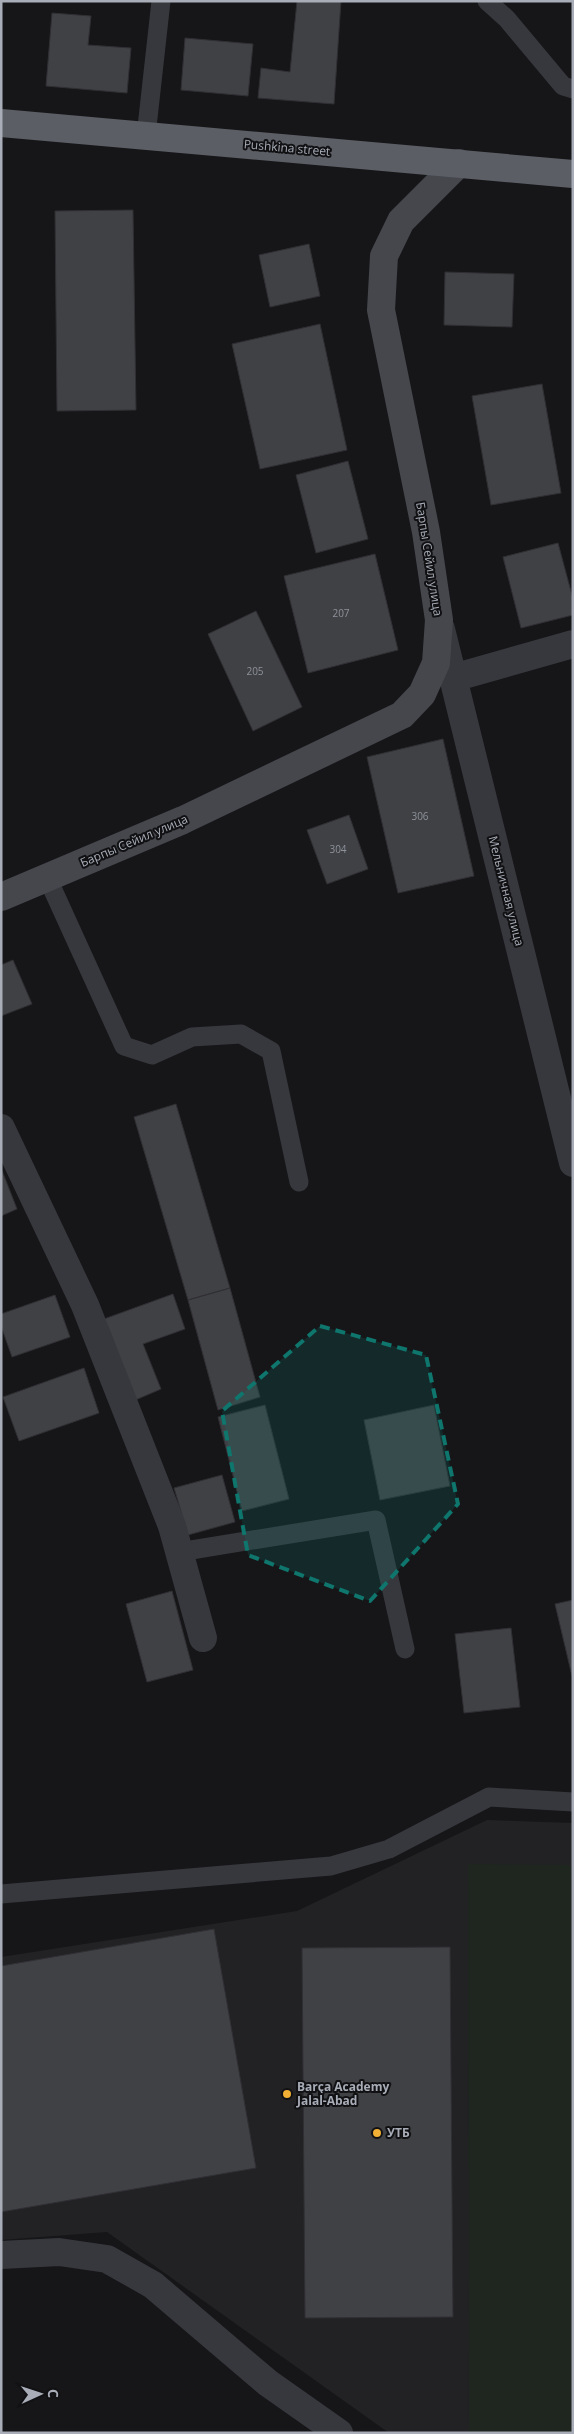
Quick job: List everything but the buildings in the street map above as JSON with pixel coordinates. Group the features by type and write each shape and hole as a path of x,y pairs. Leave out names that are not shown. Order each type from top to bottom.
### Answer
{"highway":[{"name":"Pushkina street","path":"1,123 572,172"}],"main road":[{"name":"Барпы Сейил улица","path":"1,896 182,820 402,715 422,694 436,663 439,620 426,532 381,310 384,256 401,221 459,163"}],"street":[{"name":"Мельничная улица","path":"439,620 567,1113 573,1163"},
{"path":"453,678 573,644"},
{"path":"1,1128 85,1304 172,1526 203,1638"},
{"path":"1,2255 59,2252 107,2259 153,2285 268,2383 339,2433"}],"lane":[{"path":"146,136 161,1"},
{"path":"487,1 508,19 563,86 573,89"},
{"path":"47,877 124,1046 152,1055 192,1037 241,1034 272,1051 299,1182"},
{"path":"180,1552 376,1520 405,1649"},
{"path":"1,1894 331,1866 389,1849 489,1797 573,1802"}],"highlighted area":[{"path":"320,1326 426,1355 458,1504 370,1601 248,1555 222,1411"}],"shaded area":[{"name":"Barça Academy Jalal-Abad","path":"487,1820 573,1823 573,2433 389,2433 107,2232 1,2240 1,1957 297,1911"},
{"path":"468,1864 573,1865 573,2433 469,2433"}],"place":[{"name":"Barça Academy Jalal-Abad","path":"287,2094"},
{"name":"УТБ","path":"377,2133"}]}
